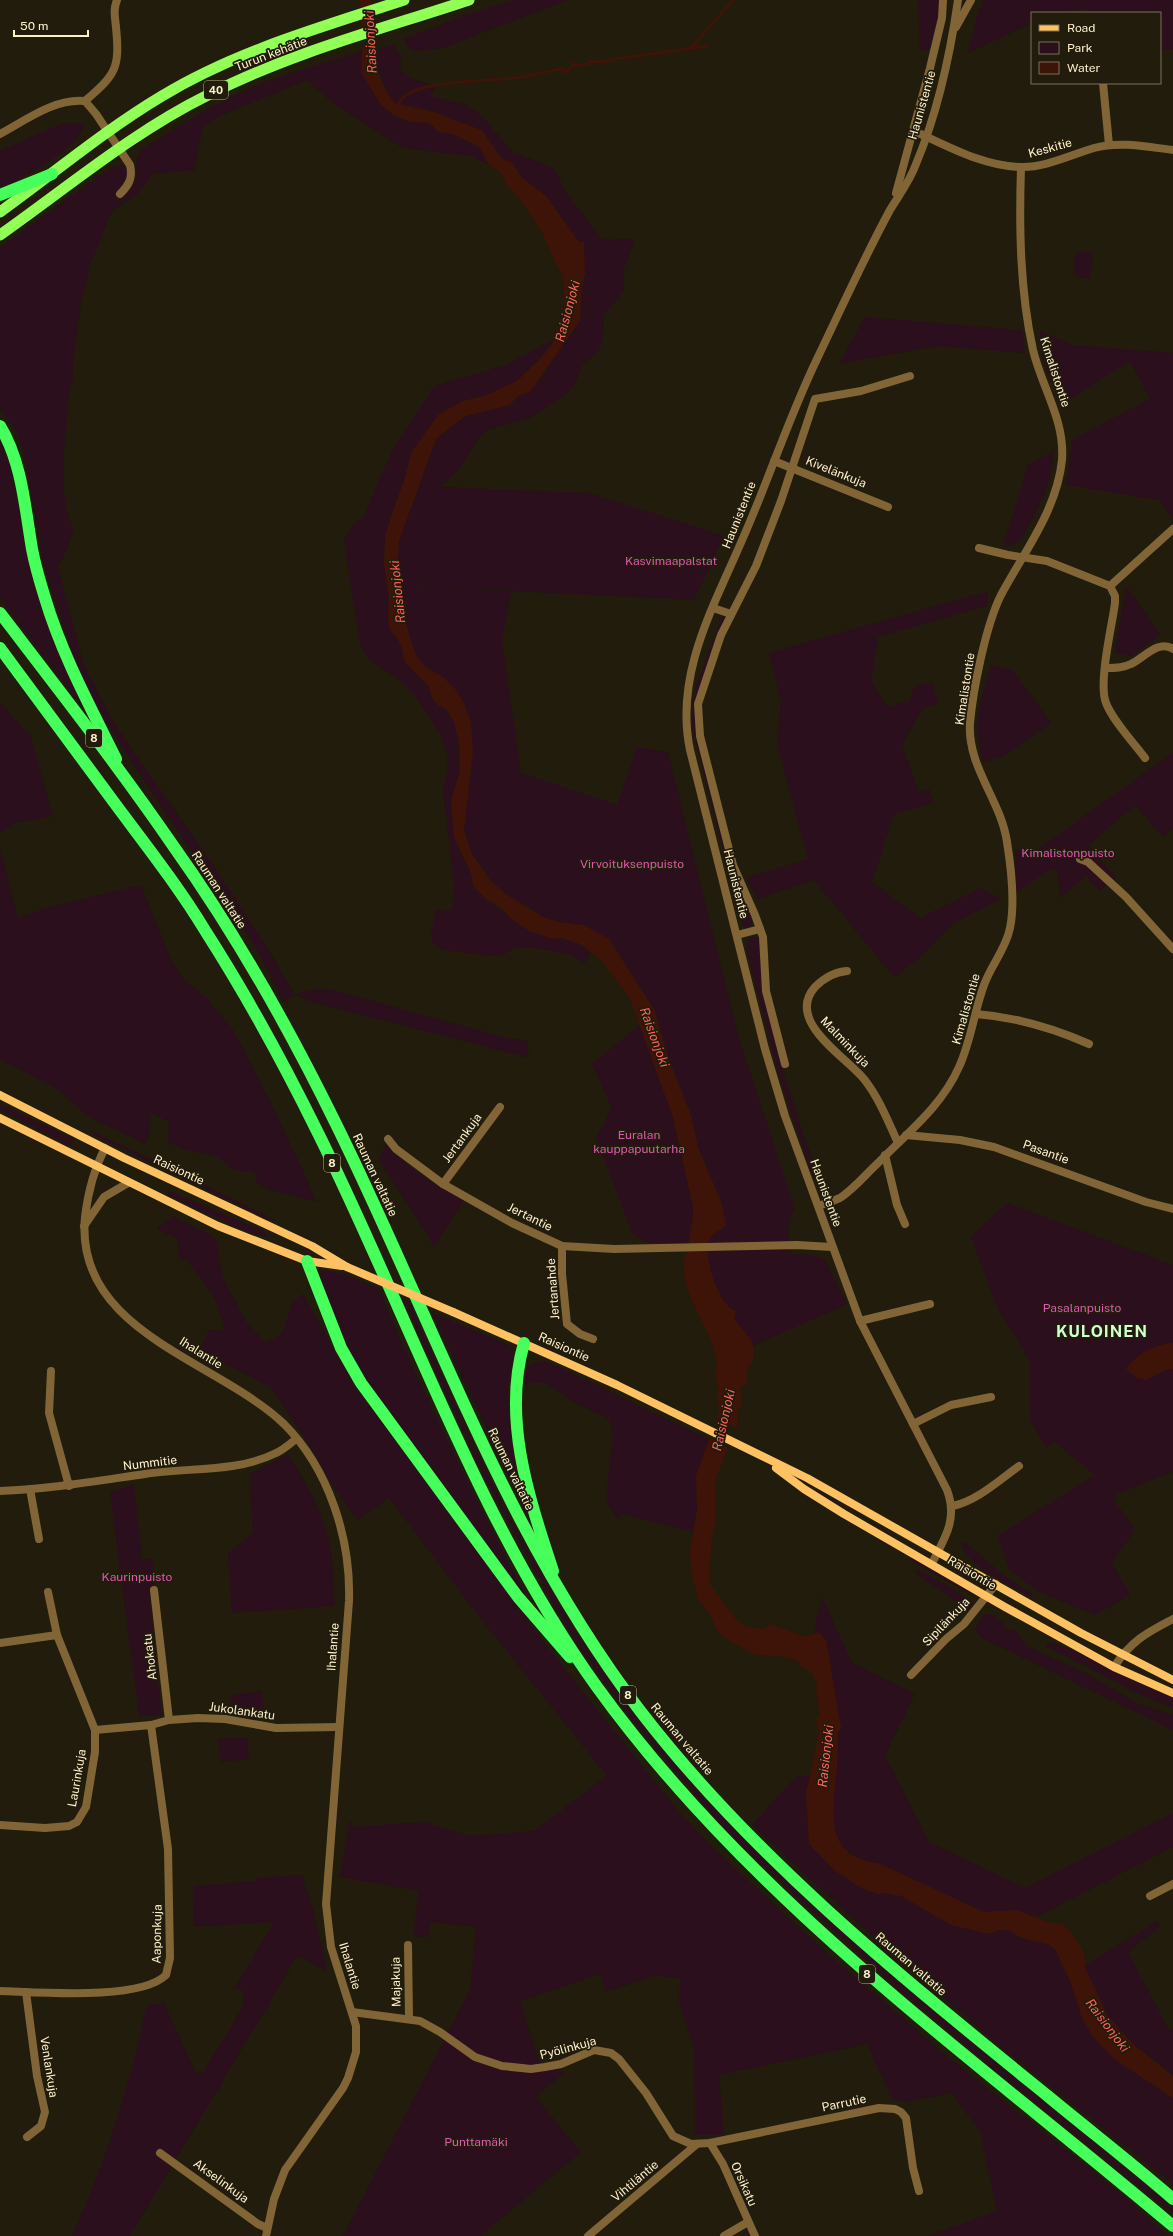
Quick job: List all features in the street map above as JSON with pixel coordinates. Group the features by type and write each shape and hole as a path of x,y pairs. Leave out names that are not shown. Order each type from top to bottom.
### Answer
{"highway":[{"name":"Turun kehätie","path":"0,212 109,132 162,96 194,78 270,45 404,0"},
{"name":"Turun kehätie","path":"0,235 120,148 176,112 206,95 245,77 321,49 469,0"},
{"path":"0,195 52,174"},
{"path":"0,426 12,450 23,496 32,551 56,633 75,677 128,785"},
{"name":"Rauman valtatie","path":"0,613 174,846 220,916 274,1006 336,1124 399,1257 455,1388 534,1548 561,1594 611,1671 640,1711 705,1788 746,1832 802,1887 882,1958 1173,2199"},
{"name":"8","path":"0,648 173,883 205,929 252,1008 318,1132 499,1527 551,1617 597,1686 658,1766 688,1800 789,1903 875,1981 1173,2226"},
{"path":"0,657 16,670"},
{"path":"307,1261 342,1348 361,1383 518,1597 555,1641 597,1686"},
{"path":"524,1342 515,1387 520,1449 529,1494 561,1594"}],"main road":[{"name":"Raisiontie","path":"0,1094 105,1148 312,1246 347,1267 524,1342 696,1422 766,1460 807,1478 1122,1655 1173,1680"},
{"name":"Raisiontie","path":"0,1118 95,1167 218,1226 307,1261 347,1267"},
{"name":"Raisiontie","path":"766,1460 804,1489 986,1596 1114,1667 1173,1694"}],"street":[{"path":"85,102 103,86 116,69 118,53 114,13 117,0"},
{"name":"Haunistentie","path":"891,209 903,176 938,35 943,0"},
{"name":"Haunistentie","path":"953,1506 947,1490 860,1321 832,1247 775,1083 690,750 685,715 688,686 698,647 774,461 807,382 891,209 910,177 926,137 935,111 953,33 958,0"},
{"path":"953,33 971,0"},
{"path":"1103,84 1109,145"},
{"path":"0,134 59,103 72,100 85,102 120,148 132,173 127,186 120,194"},
{"name":"Keskitie","path":"914,131 986,161 1021,167 1058,160 1109,145 1128,145 1173,150"},
{"name":"Kimalistontie","path":"819,1206 841,1197 898,1143 939,1100 958,1071 965,1055 988,975 1006,942 1012,908 1010,866 1005,830 975,759 970,725 975,692 990,622 1000,596 1052,503 1060,473 1062,452 1059,424 1042,379 1029,330 1022,247 1021,167"},
{"name":"Haunistentie","path":"785,1064 766,991 764,948 760,929 733,865 698,726 698,704 706,677 731,614 756,566 815,399 861,391 910,376"},
{"name":"Kivelänkuja","path":"774,461 888,507"},
{"path":"1110,586 1173,529"},
{"path":"979,548 1047,561 1110,586 1115,596 1116,603 1103,690 1107,705 1144,758"},
{"path":"713,608 731,614"},
{"path":"1106,668 1124,667 1132,664 1160,646 1173,649"},
{"path":"1080,859 1088,862 1107,878 1173,949"},
{"path":"737,935 760,929"},
{"name":"Malminkuja","path":"847,971 837,972 821,981 812,992 807,1002 811,1025 864,1079 876,1096 898,1143"},
{"path":"976,1014 998,1015 1055,1030 1089,1044"},
{"name":"Jertankuja","path":"443,1184 500,1107"},
{"name":"Pasantie","path":"906,1135 966,1141 994,1147 1146,1202 1173,1209"},
{"name":"Jertantie","path":"388,1139 396,1150 443,1184 512,1223 562,1246 614,1248 685,1248 710,1246 832,1247"},
{"name":"Ihalantie","path":"105,1148 95,1167 87,1199 84,1226 86,1253 92,1273 103,1292 119,1312 191,1361 254,1400 285,1426 316,1468 333,1505 347,1562 348,1601 326,1889 326,1919 331,1947 352,2012 357,2038 356,2052 348,2078 343,2088 286,2170 274,2199 266,2232"},
{"path":"885,1155 897,1205 905,1224"},
{"path":"84,1226 104,1197 128,1183"},
{"name":"Jertanahde","path":"562,1246 562,1274 567,1324 580,1334 593,1339"},
{"path":"860,1321 930,1304"},
{"path":"51,1371 49,1412 69,1486"},
{"path":"913,1424 951,1405 991,1397"},
{"name":"Nummitie","path":"0,1491 69,1486 146,1474 240,1464 278,1453 296,1439"},
{"path":"932,1563 951,1520 953,1506 963,1503 981,1493 1019,1466"},
{"path":"30,1489 39,1540"},
{"name":"Sipilänkuja","path":"912,1676 946,1639 964,1624 996,1584"},
{"name":"Ahokatu","path":"154,1590 169,1720"},
{"path":"48,1592 57,1635 95,1730"},
{"path":"1114,1667 1122,1655 1136,1640 1173,1620"},
{"path":"0,1643 57,1635"},
{"name":"Jukolankatu","path":"95,1730 151,1725 169,1720 211,1718 281,1728 339,1727"},
{"name":"Aaponkuja","path":"0,1991 60,1994 96,1993 152,1985 166,1975 170,1958 168,1849 151,1725"},
{"name":"Laurinkuja","path":"0,1825 58,1828 69,1826 77,1822 86,1807 95,1752 95,1730"},
{"path":"1150,1896 1173,1884"},
{"name":"Majakuja","path":"408,1944 409,2018"},
{"name":"Venlankuja","path":"26,1992 37,2076 45,2112 42,2126 27,2137"},
{"name":"Pyölinkuja","path":"352,2012 409,2018 430,2026 475,2057 502,2066 531,2069 561,2064 594,2050 611,2053 619,2059 646,2093 673,2136 681,2140 697,2144 710,2143"},
{"name":"Parrutie","path":"710,2143 874,2109 895,2109 902,2112 908,2125 913,2168 919,2191"},
{"name":"Orsikatu","path":"710,2143 723,2164 755,2236"},
{"name":"Vihtiläntie","path":"588,2236 697,2144"},
{"name":"Akselinkuja","path":"160,2153 258,2224 266,2232"},
{"path":"724,2236 748,2222"}],"green space":[{"path":"514,0 568,0 443,48 416,51 409,49 403,39 468,14"},
{"path":"918,0 940,0 939,18 932,47 925,51 920,50"},
{"path":"984,0 1173,0 1173,49 1161,50 1161,12 1088,12 1087,9 1062,12 1031,12 1031,23 968,53 976,20"},
{"path":"394,44 401,57 400,65 402,71 411,78 436,86 431,96 463,104 479,113 513,152 554,168 567,194 601,238 609,240 631,239 635,241 624,268 624,290 604,315 603,339 597,353 582,365 575,385 564,396 532,417 488,430 477,440 464,463 441,487 590,493 724,536 694,600 435,587 417,584 418,586 511,592 502,640 521,773 617,805 637,747 668,752 740,1042 795,1209 788,1226 791,1254 812,1255 825,1260 847,1304 753,1346 736,1323 718,1290 709,1266 707,1254 711,1235 726,1225 722,1204 698,1147 691,1115 671,1065 584,925 559,922 543,917 524,904 505,899 472,854 464,830 473,752 443,677 424,666 415,653 408,631 397,569 399,541 436,439 465,416 510,405 518,396 530,392 580,321 581,292 585,274 579,242 546,196 525,181 513,163 502,160 482,130 438,113 395,103 381,78 376,50"},
{"path":"362,51 361,72 381,105 395,116 410,122 429,123 439,132 453,134 470,141 479,147 489,165 470,156 403,148 334,104 307,80 215,118 202,130 195,170 153,174 138,193 112,211 91,262 81,304 73,361 73,380 69,392 65,444 65,500 68,516 74,530 63,558 57,565 84,665 115,725 214,866 266,945 295,995 283,1002 257,949 107,723 76,665 44,567 23,451 16,431 0,408 0,247 112,167 122,165 128,170 126,178 116,196 115,201 124,195 135,180 137,160 144,148 215,105 272,79"},
{"path":"63,123 85,124 80,134 61,153 36,170 0,189 0,151"},
{"path":"1080,251 1093,254 1090,279 1079,278 1074,272 1075,254"},
{"path":"865,317 1022,330 1025,353 937,346 839,364"},
{"path":"1040,331 1073,345 1173,353 1173,519 1159,500 1066,485 1072,440 1150,399 1130,361 1064,403 1053,385 1046,369 1042,352"},
{"path":"555,339 542,357 518,381 484,396 462,401 438,415 411,453 406,474 385,535 384,563 389,598 388,621 390,629 400,643 405,662 429,687 432,698 439,706 446,709 454,722 458,738 459,774 451,800 454,837 471,873 473,886 487,900 529,931 553,939 562,938 582,945 591,954 584,963 571,955 536,948 515,948 502,955 493,956 443,950 433,944 431,935 436,910 452,910 454,885 443,790 448,765 446,751 441,736 415,696 397,678 368,659 360,645 344,540 354,524 363,518 393,449 434,386 506,365"},
{"path":"0,440 11,469 26,550 92,720 0,598"},
{"path":"1054,451 1049,482 1037,510 1020,540 1015,544 1003,547 1028,465"},
{"path":"1126,586 1161,635 1131,656 1115,653"},
{"path":"988,591 987,606 878,637 871,680 887,707 909,701 915,686 932,682 938,704 923,708 902,745 919,792 929,789 934,803 894,814 872,882 920,918 981,888 1001,899 954,923 920,958 894,977 814,880 757,899 746,878 808,859 777,743 781,700 769,653"},
{"path":"723,615 727,615 699,687 696,701 695,726 729,862 753,920 751,925 746,928 742,925 692,727 693,700 696,686"},
{"path":"991,665 1013,670 1051,723 1005,756 983,762 978,735 978,724 981,702"},
{"path":"0,702 31,737 53,816 15,823 0,833"},
{"name":"Kimalistonpuisto","path":"1173,753 1173,829 1163,837 1135,805 1088,845 1116,878 1100,891 1086,876 1060,898 1057,870 1049,870 1016,893 1015,849 1038,849"},
{"path":"0,848 18,918 47,908 141,885 169,954 179,973 189,984 206,997 234,1031 280,1121 317,1202 270,1190 256,1182 257,1175 252,1172 244,1172 229,1168 223,1161 213,1155 188,1151 168,1142 169,1122 151,1112 149,1136 145,1144 89,1117 55,1088 0,1059"},
{"path":"751,937 760,938 763,994 785,1076 805,1140 817,1169 829,1189 827,1190 812,1175 779,1077 746,947 748,939"},
{"path":"313,989 329,989 503,1037 527,1041 529,1058 315,1003 295,995"},
{"name":"Euralan kauppapuutarha","path":"640,1025 673,1117 693,1207 688,1243 648,1243 633,1235 596,1138 612,1108 592,1064"},
{"path":"0,1104 74,1139 70,1146 0,1110"},
{"path":"91,1130 274,1219 269,1220 90,1133"},
{"path":"386,1144 403,1161 422,1176 464,1200 434,1247 379,1160"},
{"path":"169,1191 264,1231 267,1236 261,1236 219,1219 167,1195"},
{"name":"Pasalanpuisto","path":"1007,1203 1173,1265 1173,1343 1162,1344 1147,1380 1165,1370 1173,1369 1173,1472 1116,1494 1114,1501 1133,1526 1133,1532 1112,1563 1130,1595 1095,1615 1042,1593 1010,1571 997,1536 1095,1475 1055,1442 1046,1448 1030,1419 1030,1361 997,1307 971,1237"},
{"name":"Punttamäki","path":"173,1216 212,1236 217,1242 223,1277 246,1322 266,1343 282,1334 293,1302 303,1294 355,1387 552,1653 681,1814 712,1847 819,1946 948,2057 1123,2195 1167,2236 927,2236 997,2211 980,2131 951,2093 907,2102 892,2099 867,2044 719,2075 724,2135 695,2135 694,2048 678,1999 681,1979 656,1975 606,1992 600,1974 520,2001 539,2061 565,2072 536,2097 581,2152 480,2236 343,2236 470,1990 476,1927 430,1922 428,1937 413,1936 419,1891 340,1877 349,1821 355,1827 423,1822 470,1836 534,1831 607,1776 481,1619 389,1498 358,1520 332,1485 307,1441 270,1387 200,1350 209,1330 226,1331 215,1299 187,1260 180,1261 177,1239 157,1229"},
{"path":"322,1270 344,1274 379,1289 412,1366 466,1479 523,1591 521,1593 358,1368 347,1346 320,1281 319,1272"},
{"path":"402,1298 409,1301 494,1487 553,1594 583,1642 638,1719 670,1759 704,1798 740,1835 824,1916 872,1959 972,2043 1173,2208 1173,2214 1001,2075 888,1980 732,1837 635,1723 580,1648 548,1595 483,1474"},
{"path":"432,1313 509,1345 513,1350 513,1361 508,1393 508,1408 514,1454 527,1514"},
{"path":"545,1362 557,1366 710,1440 696,1476 699,1496 694,1532 622,1514 618,1520 606,1501 613,1433 609,1419 572,1401 546,1383 533,1382 528,1385 528,1392 524,1380 525,1371 532,1364"},
{"path":"288,1454 304,1480 322,1516 332,1555 335,1606 232,1613 228,1554 253,1532 249,1474"},
{"name":"Kaurinpuisto","path":"134,1484 142,1559 153,1559 155,1585 149,1589 162,1716 139,1716 110,1493"},
{"path":"961,1541 967,1544 1003,1575 1033,1594 1031,1597 979,1567 970,1559 964,1550"},
{"path":"913,1557 971,1591 973,1596 910,1560"},
{"path":"918,1570 953,1589 974,1604 967,1612 947,1595 917,1575 915,1571"},
{"path":"822,1597 852,1663 915,1694 885,1755 929,1842 1025,1888 1173,1813 1173,1847 1034,1918 1017,1910 984,1912 878,1863 861,1859 849,1853 841,1844 836,1833 834,1820 838,1760 838,1733 841,1727 826,1640 820,1633 813,1634"},
{"path":"985,1614 990,1614 1005,1623 1003,1627 1009,1631 1012,1628 1029,1647 1089,1675 1136,1703 1173,1715 1173,1730 984,1639 975,1629"},
{"path":"1049,1642 1081,1653 1141,1684 1173,1697 1173,1707 1125,1687 1046,1647"},
{"path":"262,1691 264,1712 231,1705 230,1695"},
{"path":"247,1737 249,1759 221,1762 218,1739"},
{"path":"799,1776 811,1776 806,1794 809,1844 835,1871 863,1889 878,1894 884,1893 901,1896 923,1908 989,1934 1000,1930 1009,1930 1021,1938 1048,1944 1056,1951 1065,1972 1117,2061 1173,2098 1173,2184 995,2042 850,1916 752,1825 793,1780"},
{"path":"302,1875 314,1912 327,1972 298,1955 130,2236 72,2236 96,2180 116,2123 133,2064 147,2005 164,2003 196,2073 203,2073 243,2007 244,1991 235,1988 274,1922 193,1927 194,1886 256,1881 256,1878"},
{"path":"1157,1921 1161,1926 1128,1952 1169,2030 1173,2029 1173,2075 1134,2045 1108,2016 1085,1968 1085,1966"}],"water":[{"name":"Raisionjoki","path":"360,0 371,0 377,71 385,89 395,103 438,113 482,130 502,159 513,163 521,177 546,196 579,242 584,242 585,274 581,292 580,321 530,392 518,396 510,405 465,416 436,439 399,541 397,569 408,631 415,653 424,666 443,677 455,689 463,701 471,722 473,752 464,830 472,854 490,880 507,895 543,917 559,922 584,925 609,939 654,1009 671,1065 691,1115 698,1147 722,1204 726,1225 710,1238 708,1259 710,1270 718,1292 730,1308 736,1311 734,1319 750,1338 753,1346 753,1361 747,1369 746,1385 740,1387 742,1404 737,1412 737,1427 715,1480 715,1525 712,1535 709,1574 710,1584 734,1617 746,1627 764,1629 770,1624 803,1636 820,1633 826,1640 841,1727 838,1733 838,1760 834,1820 836,1833 841,1844 849,1853 861,1859 878,1863 984,1912 1017,1910 1047,1922 1064,1925 1071,1931 1084,1953 1085,1968 1108,2016 1134,2045 1173,2076 1173,2098 1117,2061 1093,2037 1082,2018 1070,1981 1056,1951 1048,1944 1021,1938 1009,1930 1000,1930 989,1934 951,1925 901,1896 884,1893 878,1894 863,1889 835,1871 809,1844 806,1794 819,1732 816,1719 820,1714 816,1691 817,1683 810,1671 802,1668 798,1661 789,1657 758,1655 749,1652 726,1639 717,1630 710,1615 698,1599 691,1570 690,1551 697,1511 696,1476 720,1409 717,1400 718,1386 716,1378 717,1365 715,1351 691,1300 684,1273 684,1258 687,1254 693,1207 673,1117 630,999 602,961 582,945 562,938 553,939 529,931 512,919 501,907 487,900 473,886 471,873 454,837 451,800 459,774 460,748 454,722 446,709 439,706 432,698 429,687 405,662 400,643 390,629 388,621 389,598 384,563 385,535 406,474 411,453 438,415 462,401 484,396 517,381 542,357 555,339 564,306 564,277 556,264 542,232 522,202 506,184 502,174 489,165 479,147 453,134 439,132 429,123 410,122 395,116 381,105 361,72 362,51"},
{"path":"1173,1343 1173,1369 1165,1370 1147,1380 1137,1378 1126,1369 1136,1358 1146,1351"}],"pier":[{"path":"375,22 377,43 360,49 359,28"},
{"path":"715,1417 739,1429 730,1449 709,1438"}],"waterway":[{"path":"691,48 733,0"},
{"path":"397,106 405,96 414,91 442,84 516,78 562,69 566,73 574,63 576,66 588,64 590,61 601,62 709,46"}],"district":[{"name":"KULOINEN","path":"1102,1331"}],"park label":[{"name":"Kasvimaapalstat","path":"671,561"},
{"name":"Virvoituksenpuisto","path":"632,864"}]}
